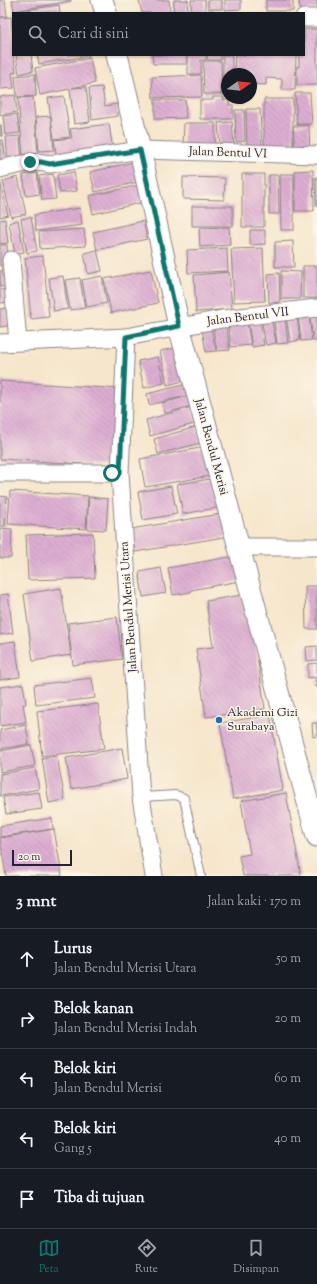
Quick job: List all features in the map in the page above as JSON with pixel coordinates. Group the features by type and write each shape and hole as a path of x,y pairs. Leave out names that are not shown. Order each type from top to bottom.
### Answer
{"street":[{"path":"102,0 106,12"},
{"path":"305,18 317,18"},
{"name":"Jalan Bendul Merisi","path":"116,56 140,150 179,326 317,836"},
{"name":"Jalan Bentul VI","path":"0,169 30,162 50,164 140,150 317,155"},
{"path":"11,260 18,342"},
{"name":"Jalan Bentul VII","path":"0,343 126,337 222,319 317,308"},
{"name":"Jalan Bendul Merisi Utara","path":"126,337 120,473 142,797 154,876"},
{"path":"0,473 120,473"},
{"path":"238,547 317,547"}],"lane":[{"path":"142,797 176,795 184,798 201,876"}],"building":[{"path":"0,0 5,0 7,16 0,17"},
{"path":"12,0 71,0 71,1 14,11"},
{"path":"139,0 169,0 170,12 142,12"},
{"path":"174,0 188,0 187,12 173,12"},
{"path":"191,0 205,0 205,12 191,12"},
{"path":"208,0 222,0 222,9 208,9"},
{"path":"225,0 241,0 241,9 225,10"},
{"path":"266,0 293,0 293,11 266,11"},
{"path":"299,0 317,0 317,9 300,10"},
{"path":"59,5 60,12 22,12"},
{"path":"11,17 12,56 16,72 12,73 14,88 0,89 0,18"},
{"path":"305,29 317,29 317,85 297,85 297,66 299,67 299,56 305,56"},
{"path":"16,56 31,56 33,71 19,74"},
{"path":"37,56 89,56 39,64"},
{"path":"152,56 186,56 187,64 153,64"},
{"path":"188,56 206,56 206,60 201,60 201,74 188,74"},
{"path":"207,56 221,56 221,60 208,60"},
{"path":"223,56 232,56 232,68 223,68"},
{"path":"235,56 296,56 295,90 282,90 282,79 266,78 266,85 257,84 257,68 234,68"},
{"path":"90,58 95,83 72,88 86,87 90,122 74,124 70,89 40,95 35,68"},
{"path":"203,61 221,61 221,94 204,94"},
{"path":"35,74 36,96 17,97 15,76"},
{"path":"201,75 202,97 153,98 152,77"},
{"path":"102,87 105,106 117,104 118,116 92,120 89,88"},
{"path":"295,93 310,93 312,124 297,124"},
{"path":"15,95 17,112 0,115 0,97"},
{"path":"64,96 70,137 54,139 48,98"},
{"path":"33,97 38,153 23,155 18,98"},
{"path":"213,97 221,97 221,104 233,105 233,118 200,119 200,100 213,100"},
{"path":"264,99 293,99 293,147 264,147"},
{"path":"155,100 185,100 186,118 155,119"},
{"path":"246,109 260,109 262,150 247,150"},
{"path":"235,110 244,110 245,141 236,142"},
{"path":"17,114 20,133 5,135 3,116"},
{"path":"51,116 54,150 39,151 36,117"},
{"path":"232,122 234,146 220,147 218,123"},
{"path":"184,123 215,123 215,149 183,148"},
{"path":"109,124 113,151 57,159 54,140 72,138 70,129"},
{"path":"1,125 2,136 0,136"},
{"path":"309,125 310,154 295,154 293,126"},
{"path":"20,136 22,162 8,165 6,137"},
{"path":"0,140 3,140 5,155 4,166 0,167"},
{"path":"134,162 138,182 95,192 90,172"},
{"path":"313,170 314,211 295,211 295,171"},
{"path":"74,172 77,191 60,193 57,175"},
{"path":"37,173 40,194 26,196 23,175"},
{"path":"53,174 56,199 42,200 39,176"},
{"path":"242,174 264,174 264,227 242,227"},
{"path":"280,174 294,174 294,230 281,230"},
{"path":"269,175 278,175 279,214 269,214"},
{"path":"18,177 26,214 11,217 3,181"},
{"path":"183,177 225,178 224,200 183,199"},
{"path":"315,177 317,177 317,206 316,206"},
{"path":"0,181 8,215 0,217"},
{"path":"140,185 144,202 93,214 89,196"},
{"path":"192,206 233,206 233,226 192,226"},
{"path":"80,208 82,225 36,231 34,215"},
{"path":"31,217 37,251 27,253 21,219"},
{"path":"5,219 8,243 0,244 0,220"},
{"path":"18,220 24,252 15,254 9,223"},
{"path":"143,221 147,239 97,250 93,232"},
{"path":"229,227 230,245 200,247 199,228"},
{"path":"84,229 86,246 40,249 39,232"},
{"path":"250,230 265,230 265,244 250,245"},
{"path":"293,241 294,267 275,267 275,242"},
{"path":"0,245 7,245 8,266 0,266"},
{"path":"227,248 228,271 188,273 187,250"},
{"path":"263,248 265,301 234,302 231,249"},
{"path":"97,250 102,271 88,274 84,253"},
{"path":"43,256 49,317 31,319 25,258"},
{"path":"303,266 317,266 317,298 303,298"},
{"path":"7,270 9,286 0,287 0,271"},
{"path":"151,270 158,303 111,313 104,279"},
{"path":"281,271 301,272 300,299 281,299"},
{"path":"229,272 232,309 196,312 194,275"},
{"path":"279,273 280,302 269,303 268,274"},
{"path":"63,276 68,309 54,311 49,278"},
{"path":"102,276 107,303 87,307 82,280"},
{"path":"80,278 85,308 70,310 65,280"},
{"path":"9,289 9,302 0,303 0,290"},
{"path":"9,308 7,326 0,327 0,309"},
{"path":"297,315 300,340 290,342 286,317"},
{"path":"309,316 312,340 301,341 298,317"},
{"path":"317,316 317,341 313,341 310,317"},
{"path":"285,318 288,343 277,344 274,319"},
{"path":"247,321 251,345 231,347 228,324"},
{"path":"260,321 264,345 252,347 248,323"},
{"path":"272,321 276,343 266,345 262,323"},
{"path":"226,324 230,350 217,351 213,326"},
{"path":"211,327 216,351 206,352 202,329"},
{"path":"180,347 188,380 167,385 160,351"},
{"path":"158,357 164,383 144,388 138,361"},
{"path":"0,381 121,389 116,466 0,459"},
{"path":"187,384 190,395 149,405 147,394"},
{"path":"193,395 195,405 165,413 162,403"},
{"path":"192,407 197,423 150,436 146,420"},
{"path":"196,427 201,443 158,454 154,439"},
{"path":"205,447 210,476 145,487 140,459"},
{"path":"217,478 222,507 183,514 177,484"},
{"path":"171,486 177,514 143,520 138,492"},
{"path":"10,491 88,496 86,529 8,524"},
{"path":"0,496 7,497 5,526 0,526"},
{"path":"89,497 108,499 106,530 87,529"},
{"path":"226,513 230,536 135,552 131,529"},
{"path":"0,528 12,529 11,558 0,558"},
{"path":"93,533 95,578 28,580 26,535"},
{"path":"235,556 240,581 191,590 191,592 173,595 168,568"},
{"path":"161,568 166,593 143,597 139,572"},
{"path":"305,586 317,586 317,629 306,629"},
{"path":"61,588 71,655 33,661 24,594"},
{"path":"8,594 13,633 0,635 0,595"},
{"path":"248,594 265,709 206,717 196,649 213,647 206,601"},
{"path":"117,617 122,659 73,665 68,623"},
{"path":"15,641 20,677 0,680 0,643"},
{"path":"317,646 317,660 307,661 306,647"},
{"path":"317,663 316,687 315,677 308,678 308,664"},
{"path":"92,678 95,698 36,705 34,685"},
{"path":"23,684 26,704 23,704 26,722 0,726 0,687"},
{"path":"98,704 104,749 42,756 37,711"},
{"path":"270,715 283,790 233,799 220,723"},
{"path":"312,723 317,723 317,736 313,737"},
{"path":"26,725 29,744 0,749 0,730"},
{"path":"31,745 35,766 0,772 0,751"},
{"path":"122,748 127,779 71,789 66,758"},
{"path":"57,756 65,800 49,803 42,758"},
{"path":"35,768 39,789 0,796 0,774"},
{"path":"39,792 42,809 6,814 3,797"},
{"path":"286,793 301,876 243,876 239,856 250,854 241,801"},
{"path":"52,818 53,829 0,837 0,826"},
{"path":"54,829 62,876 6,876 0,838"}],"place":[{"name":"Akademi Gizi Surabaya","path":"219,720"}],"route":[{"path":"30,162 50,164 140,150 179,326 126,337 120,473 112,473"}]}
